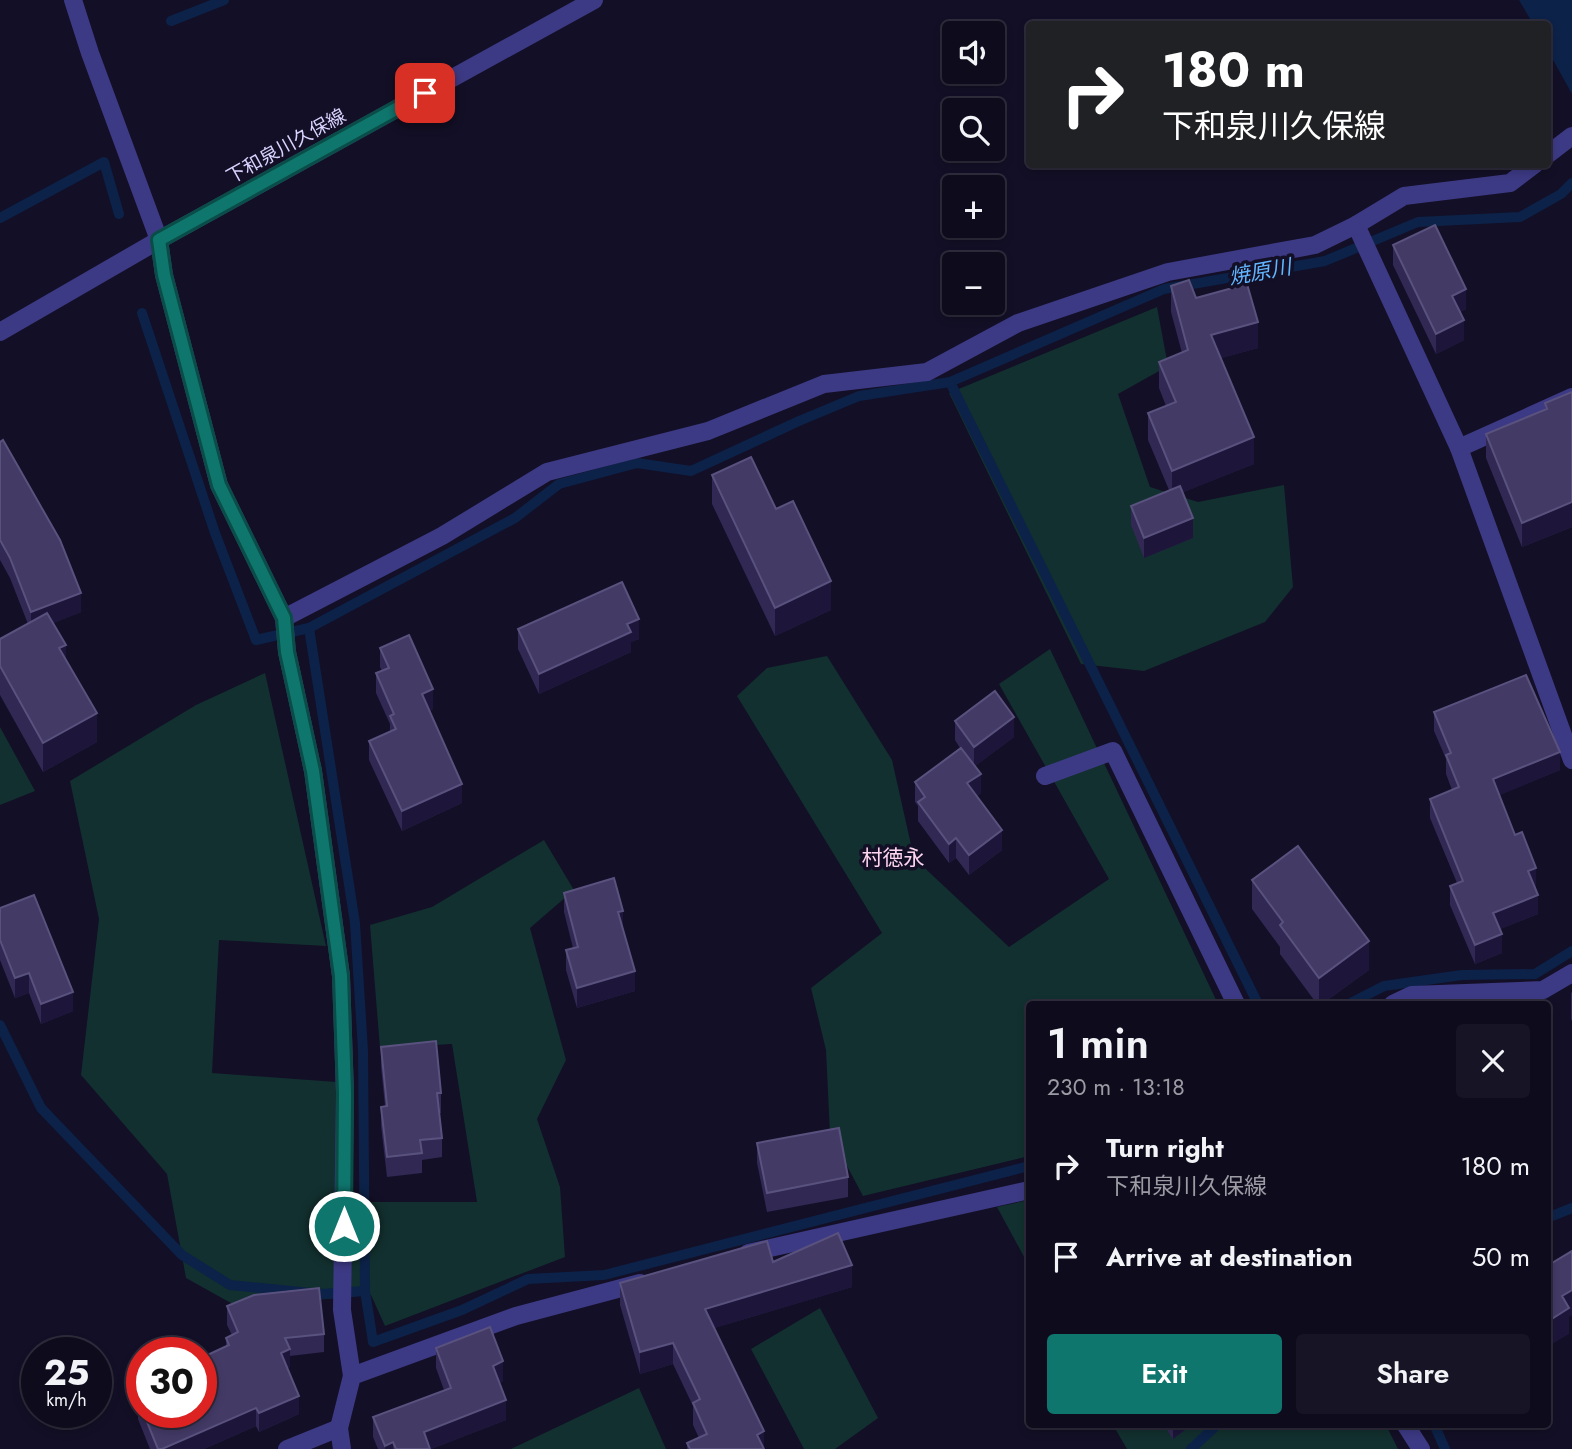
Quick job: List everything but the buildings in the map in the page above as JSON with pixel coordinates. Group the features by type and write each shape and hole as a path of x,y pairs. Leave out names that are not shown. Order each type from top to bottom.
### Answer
{"street":[{"path":"73,0 159,240 164,275 219,485 284,618 287,652 313,771 341,976 345,1093 342,1310 352,1376 339,1428 342,1449"},
{"name":"下和泉川久保線","path":"0,332 159,240 594,0"},
{"path":"1551,152 1572,136"},
{"path":"284,618 442,537 547,472 708,431 824,384 927,372 1018,323 1168,272 1315,245 1356,225 1404,196 1510,183 1530,168"},
{"path":"1356,225 1458,448 1572,760"},
{"path":"1458,448 1572,397"},
{"path":"1045,776 1113,751 1235,1001"},
{"path":"1399,1001 1412,995 1543,990 1572,973"},
{"path":"733,1258 1026,1191"},
{"path":"352,1376 516,1316 656,1279"},
{"path":"287,1449 339,1428"},
{"path":"1407,1428 1420,1449"}],"green space":[{"path":"1157,307 1168,366 1118,394 1150,487 1198,502 1284,485 1293,587 1265,622 1144,671 1081,664 949,393"},
{"path":"1050,649 1217,1001 1026,1001 1026,1157 863,1196 830,1134 826,1050 811,988 882,933 737,696 767,668 827,656 892,760 914,858 1009,947 1109,879 999,684"},
{"path":"265,673 326,946 219,940 212,1073 337,1082 336,1202 477,1202 452,1044 380,1048 370,925 432,907 544,840 574,890 530,928 566,1060 537,1119 560,1187 565,1257 385,1326 371,1295 238,1307 186,1278 167,1174 81,1075 99,919 70,781 196,705"},
{"path":"0,727 35,791 0,805"},
{"path":"1026,1201 1026,1260 997,1207"},
{"path":"820,1308 878,1418 835,1449 804,1449 751,1349"},
{"path":"639,1388 666,1449 511,1449"},
{"path":"1115,1428 1388,1428 1398,1449 1127,1449"}],"water":[{"path":"1519,0 1572,0 1572,94 1551,56 1551,21 1531,21"}],"waterway":[{"path":"171,21 224,0"},
{"path":"0,218 104,162 119,214"},
{"name":"焼原川","path":"1026,1167 604,1275 528,1279 462,1310 373,1342 365,1291 363,1050 355,923 309,628 515,518 559,484 637,463 691,471 859,396 950,382 1164,289 1325,261 1418,222 1520,217 1561,194 1572,183"},
{"path":"142,313 215,533 256,640 309,628"},
{"path":"950,382 1257,1001"},
{"path":"1355,1001 1384,986 1462,975 1535,974 1572,951"},
{"path":"0,1025 41,1108 182,1255 230,1285 321,1294 365,1291"},
{"path":"1551,1216 1572,1208"},
{"path":"1191,1449 1214,1428"},
{"path":"1436,1428 1445,1449"}],"district":[{"name":"村徳永","path":"893,858"}],"route":[{"path":"344,1226 345,1093 341,976 313,771 287,652 284,618 219,485 164,275 159,240 425,93"}]}
